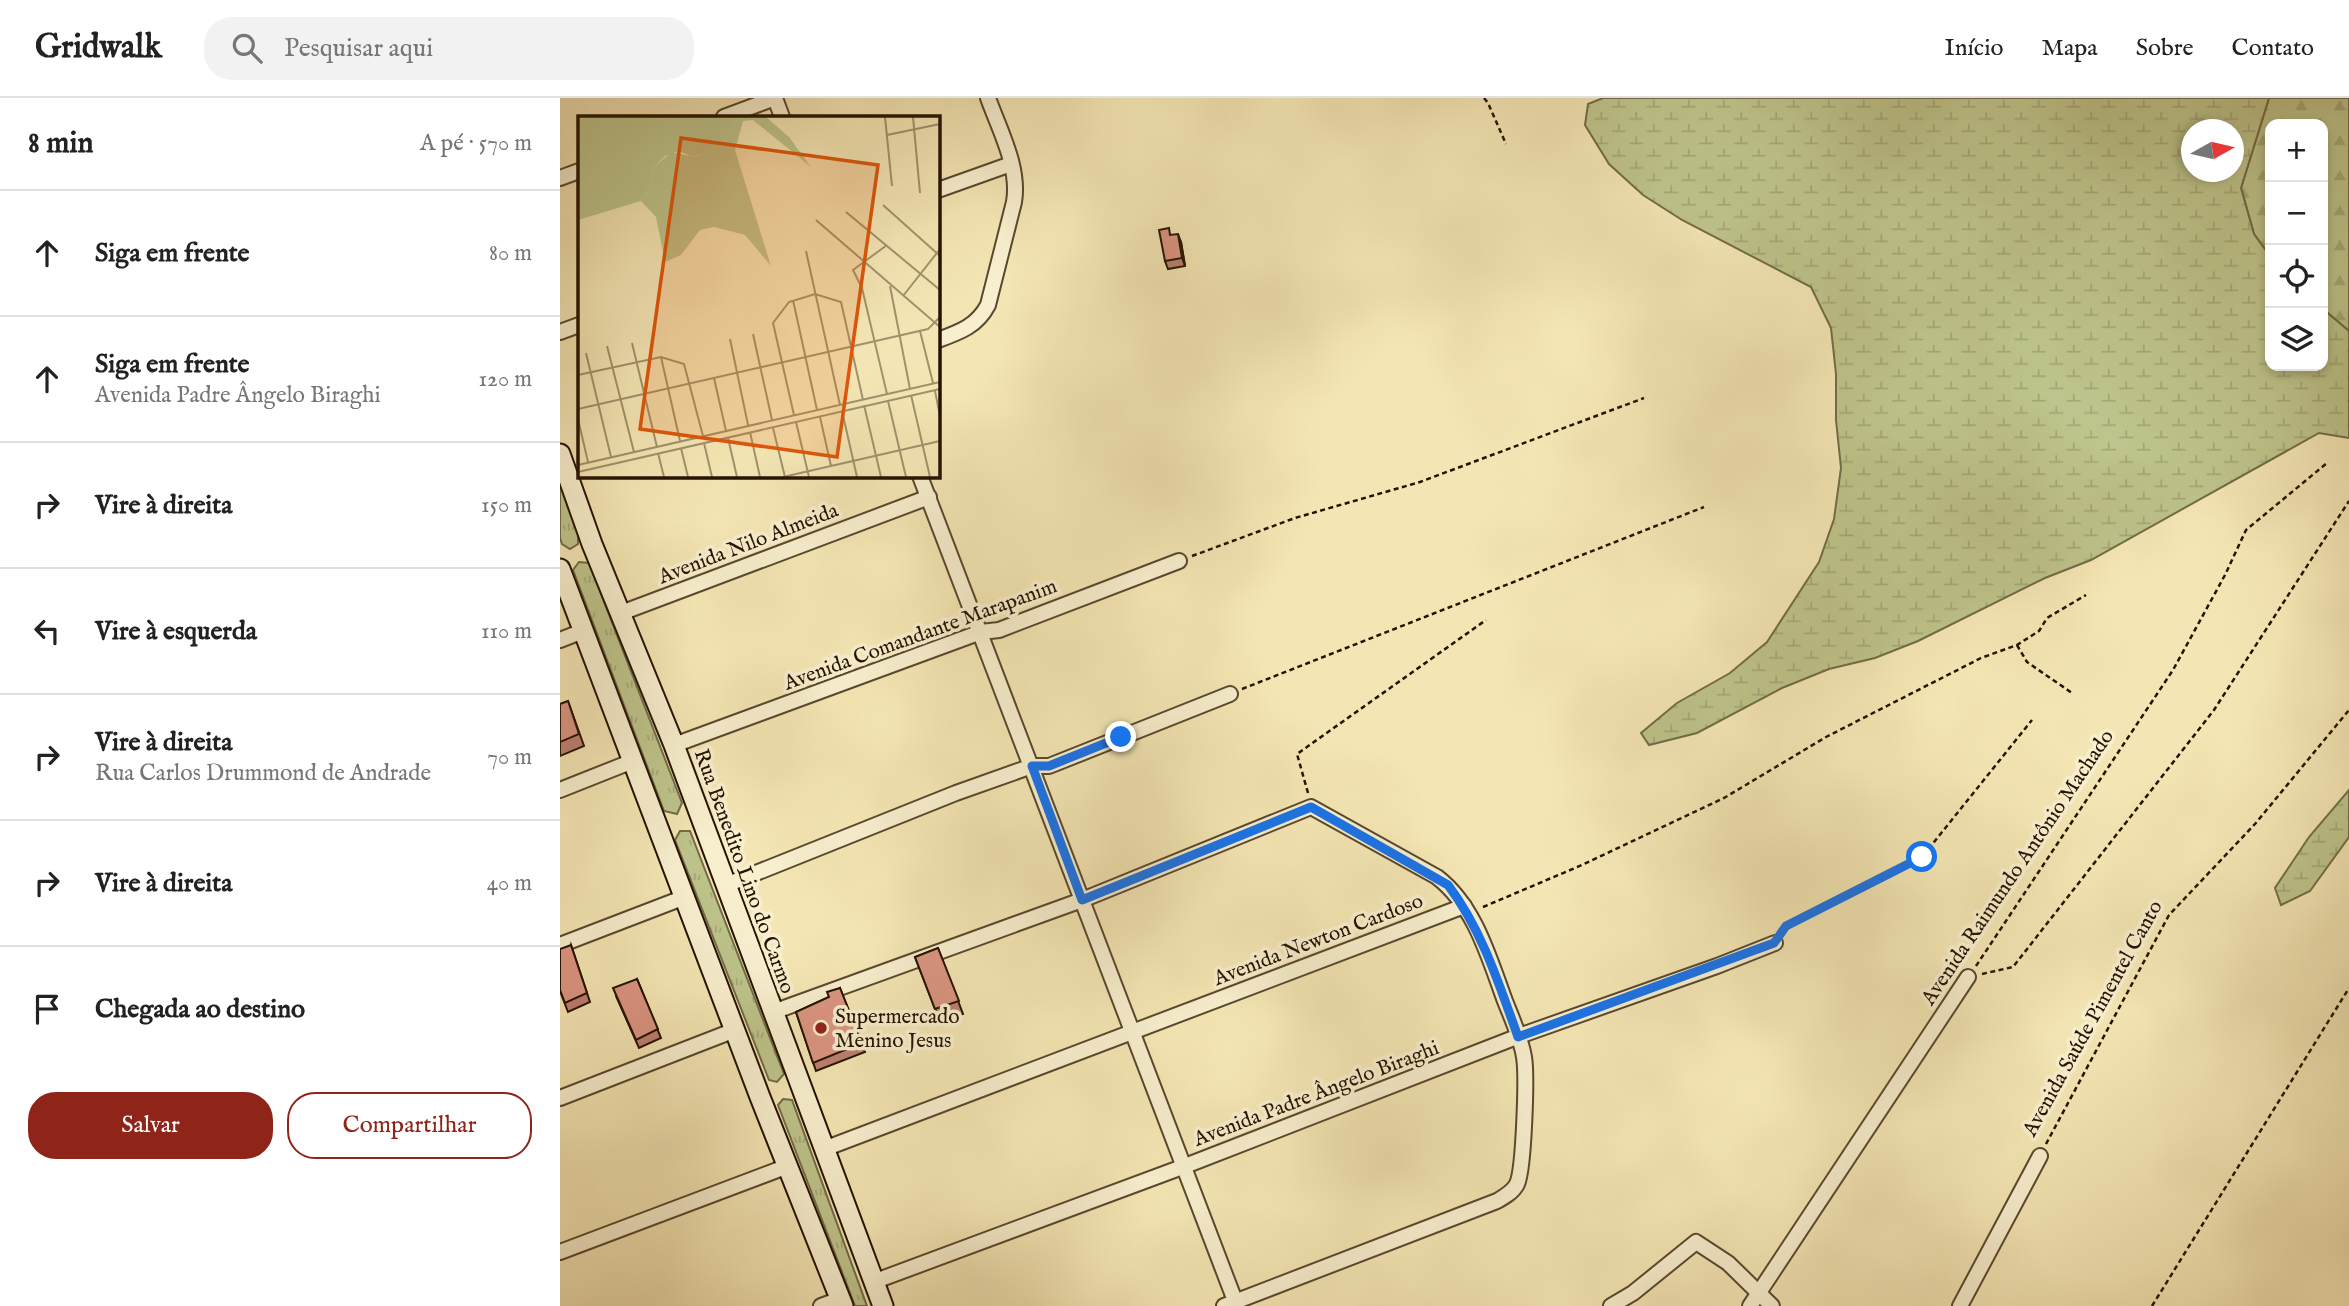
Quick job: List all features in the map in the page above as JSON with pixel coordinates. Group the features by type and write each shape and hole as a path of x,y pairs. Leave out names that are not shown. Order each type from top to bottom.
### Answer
{"main road":[{"name":"Rua Benedito Lino do Carmo","path":"560,454 576,478 592,544 674,746 883,1306"},
{"path":"560,569 841,1302"}],"street":[{"path":"727,116 775,98 782,116"},
{"path":"940,339 972,326 988,305 1015,194 1012,164 988,98"},
{"path":"940,189 1012,164"},
{"path":"560,178 578,171"},
{"path":"560,332 578,324"},
{"path":"773,1013 1082,900 1311,807 1437,877 1448,885 1464,906 1477,930 1524,1057 1521,1158 1517,1184 1511,1192 1497,1201 1232,1305 1185,1166 1132,1033 1082,900 1032,766 921,478"},
{"name":"Avenida Nilo Almeida","path":"621,613 929,497"},
{"name":"Avenida Comandante Marapanim","path":"674,746 981,632 999,630 1179,561"},
{"path":"560,640 583,631"},
{"path":"726,885 886,820 1032,766 1049,766 1230,694"},
{"path":"560,790 633,761"},
{"path":"560,945 685,897"},
{"name":"Avenida Newton Cardoso","path":"824,1149 1464,906"},
{"name":"Avenida Padre Ângelo Biraghi","path":"873,1282 1185,1166 1518,1037 1774,943"},
{"name":"Avenida Raimundo Antônio Machado","path":"1750,1306 1968,977"},
{"path":"560,1098 735,1030"},
{"name":"Avenida Saúde Pimentel Canto","path":"1960,1306 2040,1156"},
{"path":"560,1252 788,1166"},
{"path":"1611,1306 1633,1293 1696,1242 1728,1263 1772,1306"},
{"path":"821,1306 841,1302"}],"path":[{"path":"1484,98 1506,144"},
{"path":"1179,561 1295,518 1420,482 1644,398"},
{"name":"Avenida Raimundo Antônio Machado","path":"1968,977 2191,641 2245,530 2327,463"},
{"path":"1968,977 2013,967 2214,710 2349,501"},
{"path":"1230,694 1704,507"},
{"path":"1464,906 1482,907 1582,865 1724,798 1813,746 1981,657 2017,645 2039,631 2047,618 2086,595"},
{"path":"1311,807 1297,754 1486,620"},
{"path":"2017,645 2027,662 2072,692"},
{"name":"Avenida Saúde Pimentel Canto","path":"2040,1156 2169,915 2255,824 2349,710"},
{"path":"1774,943 1786,926 1922,857 2032,720"},
{"path":"2152,1306 2349,988"}],"green space":[{"path":"1603,98 2269,98 2244,178 2244,119 2181,119 2181,182 2243,182 2241,188 2254,234 2265,249 2265,371 2328,371 2328,313 2349,331 2349,438 2319,433 2091,560 2045,578 1918,641 1875,658 1829,669 1782,688 1697,733 1649,745 1641,733 1677,703 1730,673 1767,642 1819,562 1834,519 1841,468 1836,420 1836,374 1831,328 1811,287 1682,220 1643,195 1609,164 1585,125 1588,104"},
{"path":"2269,98 2349,98 2349,331 2328,313 2328,119 2265,119 2265,249 2254,234 2241,188"},
{"path":"560,484 578,531 578,544 570,549 562,544 560,538"},
{"path":"579,562 589,563 682,803 677,814 664,811 573,570"},
{"path":"2349,790 2349,837 2310,891 2281,905 2275,888 2309,837"},
{"path":"680,831 690,831 784,1074 777,1082 769,1080 675,840"},
{"path":"783,1099 792,1100 867,1306 855,1306 778,1105"}],"building":[{"path":"1169,228 1170,235 1178,234 1182,258 1165,261 1159,230"},
{"path":"568,701 579,734 560,742 560,704"},
{"path":"571,945 587,993 565,1003 560,990 560,949"},
{"path":"938,948 959,1001 935,1009 915,957"},
{"path":"637,979 658,1029 636,1040 613,988"},
{"path":"840,988 862,1043 813,1063 796,1012 829,997 827,992"}],"place":[{"name":"Supermercado Menino Jesus","path":"821,1028"}],"route":[{"path":"1121,737 1044,768 1032,766 1082,900 1311,807 1448,885 1477,930 1518,1037 1774,943 1786,926 1922,857"}]}
